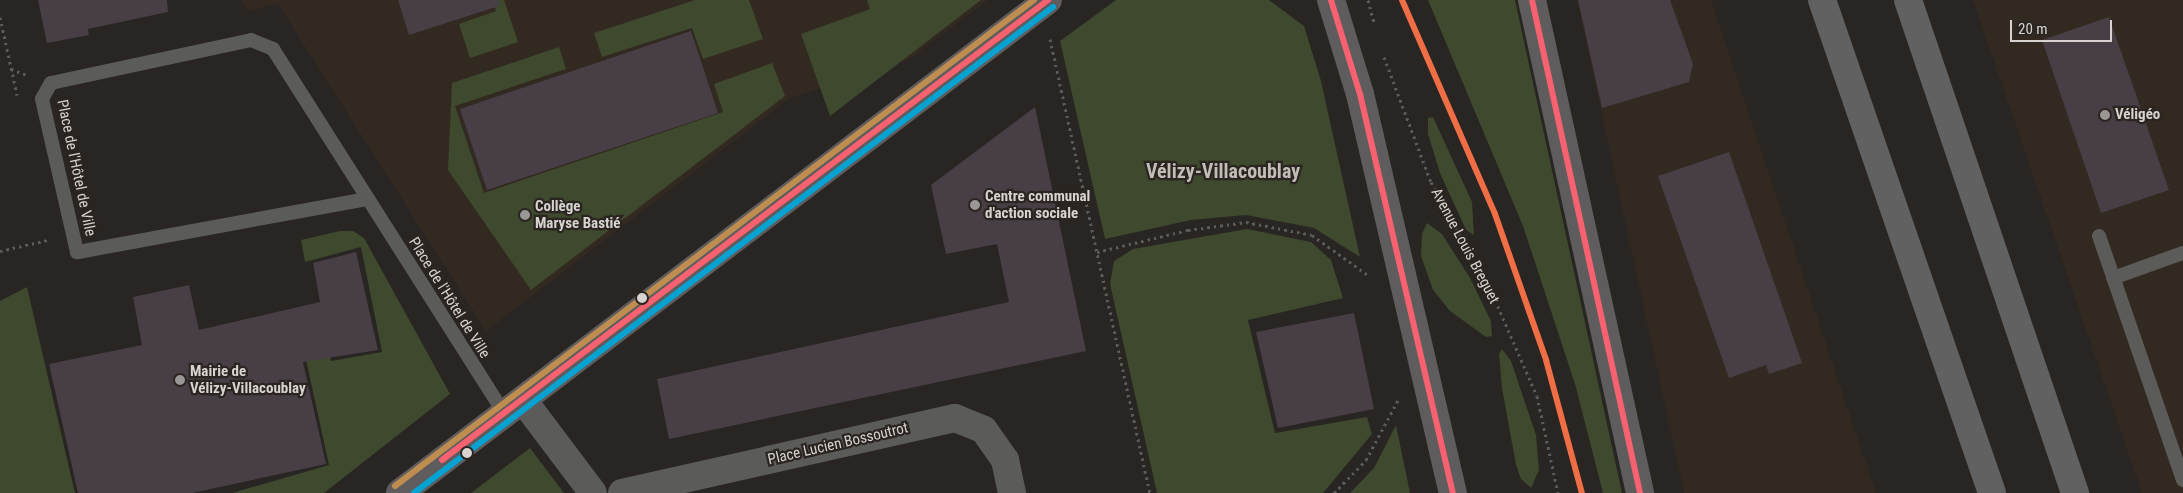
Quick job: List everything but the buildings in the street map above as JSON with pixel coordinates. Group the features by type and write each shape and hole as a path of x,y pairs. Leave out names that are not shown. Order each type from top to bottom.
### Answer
{"highway":[{"path":"1822,0 1992,493"},
{"path":"1908,0 2075,493"}],"main road":[{"path":"1331,0 1360,94 1453,493"},
{"path":"1532,0 1640,493"},
{"path":"400,493 1045,2"}],"street":[{"path":"514,407 592,493"},
{"name":"Place Lucien Bossoutrot","path":"622,493 955,418 984,430 1005,460 1012,493"}],"lane":[{"name":"Place de l'Hôtel de Ville","path":"367,199 77,252 42,99 51,83 251,40 273,49 367,199 514,407"},
{"path":"2099,236 2183,480"},
{"path":"2113,278 2183,253"}],"path":[{"path":"1368,0 1374,26"},
{"path":"1045,2 1150,493"},
{"path":"0,17 17,98"},
{"name":"Avenue Louis Breguet","path":"1382,52 1431,182 1495,300 1537,396 1558,493"},
{"path":"1097,252 1188,230 1246,222 1312,235 1376,281"},
{"path":"0,251 48,242 46,232"},
{"path":"1334,493 1366,460 1400,396"}],"shaded area":[{"name":"Collège Maryse Bastié","path":"241,0 988,0 908,60 790,98 486,331 278,4 248,11"},
{"path":"1577,0 1711,0 1876,493 1684,493"},
{"path":"1973,0 2183,0 2183,493 2142,493"}],"green space":[{"path":"493,0 504,0 518,42 470,58 459,24 496,11"},
{"path":"695,0 749,0 763,39 703,59 692,28 602,57 594,33"},
{"path":"867,0 981,0 830,116 801,34 870,9"},
{"path":"1116,0 1269,0 1304,26 1321,81 1360,257 1314,228 1246,215 1191,220 1105,239 1060,41"},
{"path":"1428,0 1515,0 1622,493 1603,493 1575,384 1523,226"},
{"path":"559,47 566,69 455,106 484,193 723,112 714,84 772,63 785,96 531,290 448,170 452,83"},
{"path":"1433,117 1472,202 1474,235 1466,230 1440,173 1428,134 1428,118"},
{"path":"1427,223 1442,234 1470,278 1491,321 1492,336 1486,337 1450,311 1433,290 1421,256 1422,234"},
{"path":"1247,229 1311,242 1331,260 1343,298 1248,320 1275,433 1367,417 1372,434 1323,493 1157,493 1110,284 1114,261 1133,249"},
{"path":"340,231 353,231 364,238 450,394 324,493 232,493 329,465 303,346 327,340 331,361 382,352 361,247 305,262 301,240"},
{"path":"27,287 75,493 0,493 0,301"},
{"path":"1502,349 1511,361 1536,435 1539,470 1531,488 1521,479 1516,465 1502,388 1499,354"},
{"path":"1396,425 1410,493 1350,493 1374,468"},
{"path":"530,448 564,493 471,493"}],"transit line":[{"path":"395,486 1034,0"},
{"path":"442,460 1048,0"},
{"path":"1331,0 1360,94 1453,493"},
{"path":"1402,0 1495,214 1546,360 1582,493"},
{"path":"1532,0 1640,493"},
{"path":"414,493 1053,7"}],"place":[{"name":"Véligéo","path":"2105,115"},
{"name":"Centre communal d'action sociale","path":"975,205"},
{"name":"Collège Maryse Bastié","path":"525,215"},
{"name":"Mairie de Vélizy-Villacoublay","path":"180,380"}],"district":[{"name":"Vélizy-Villacoublay","path":"1223,171"}]}
